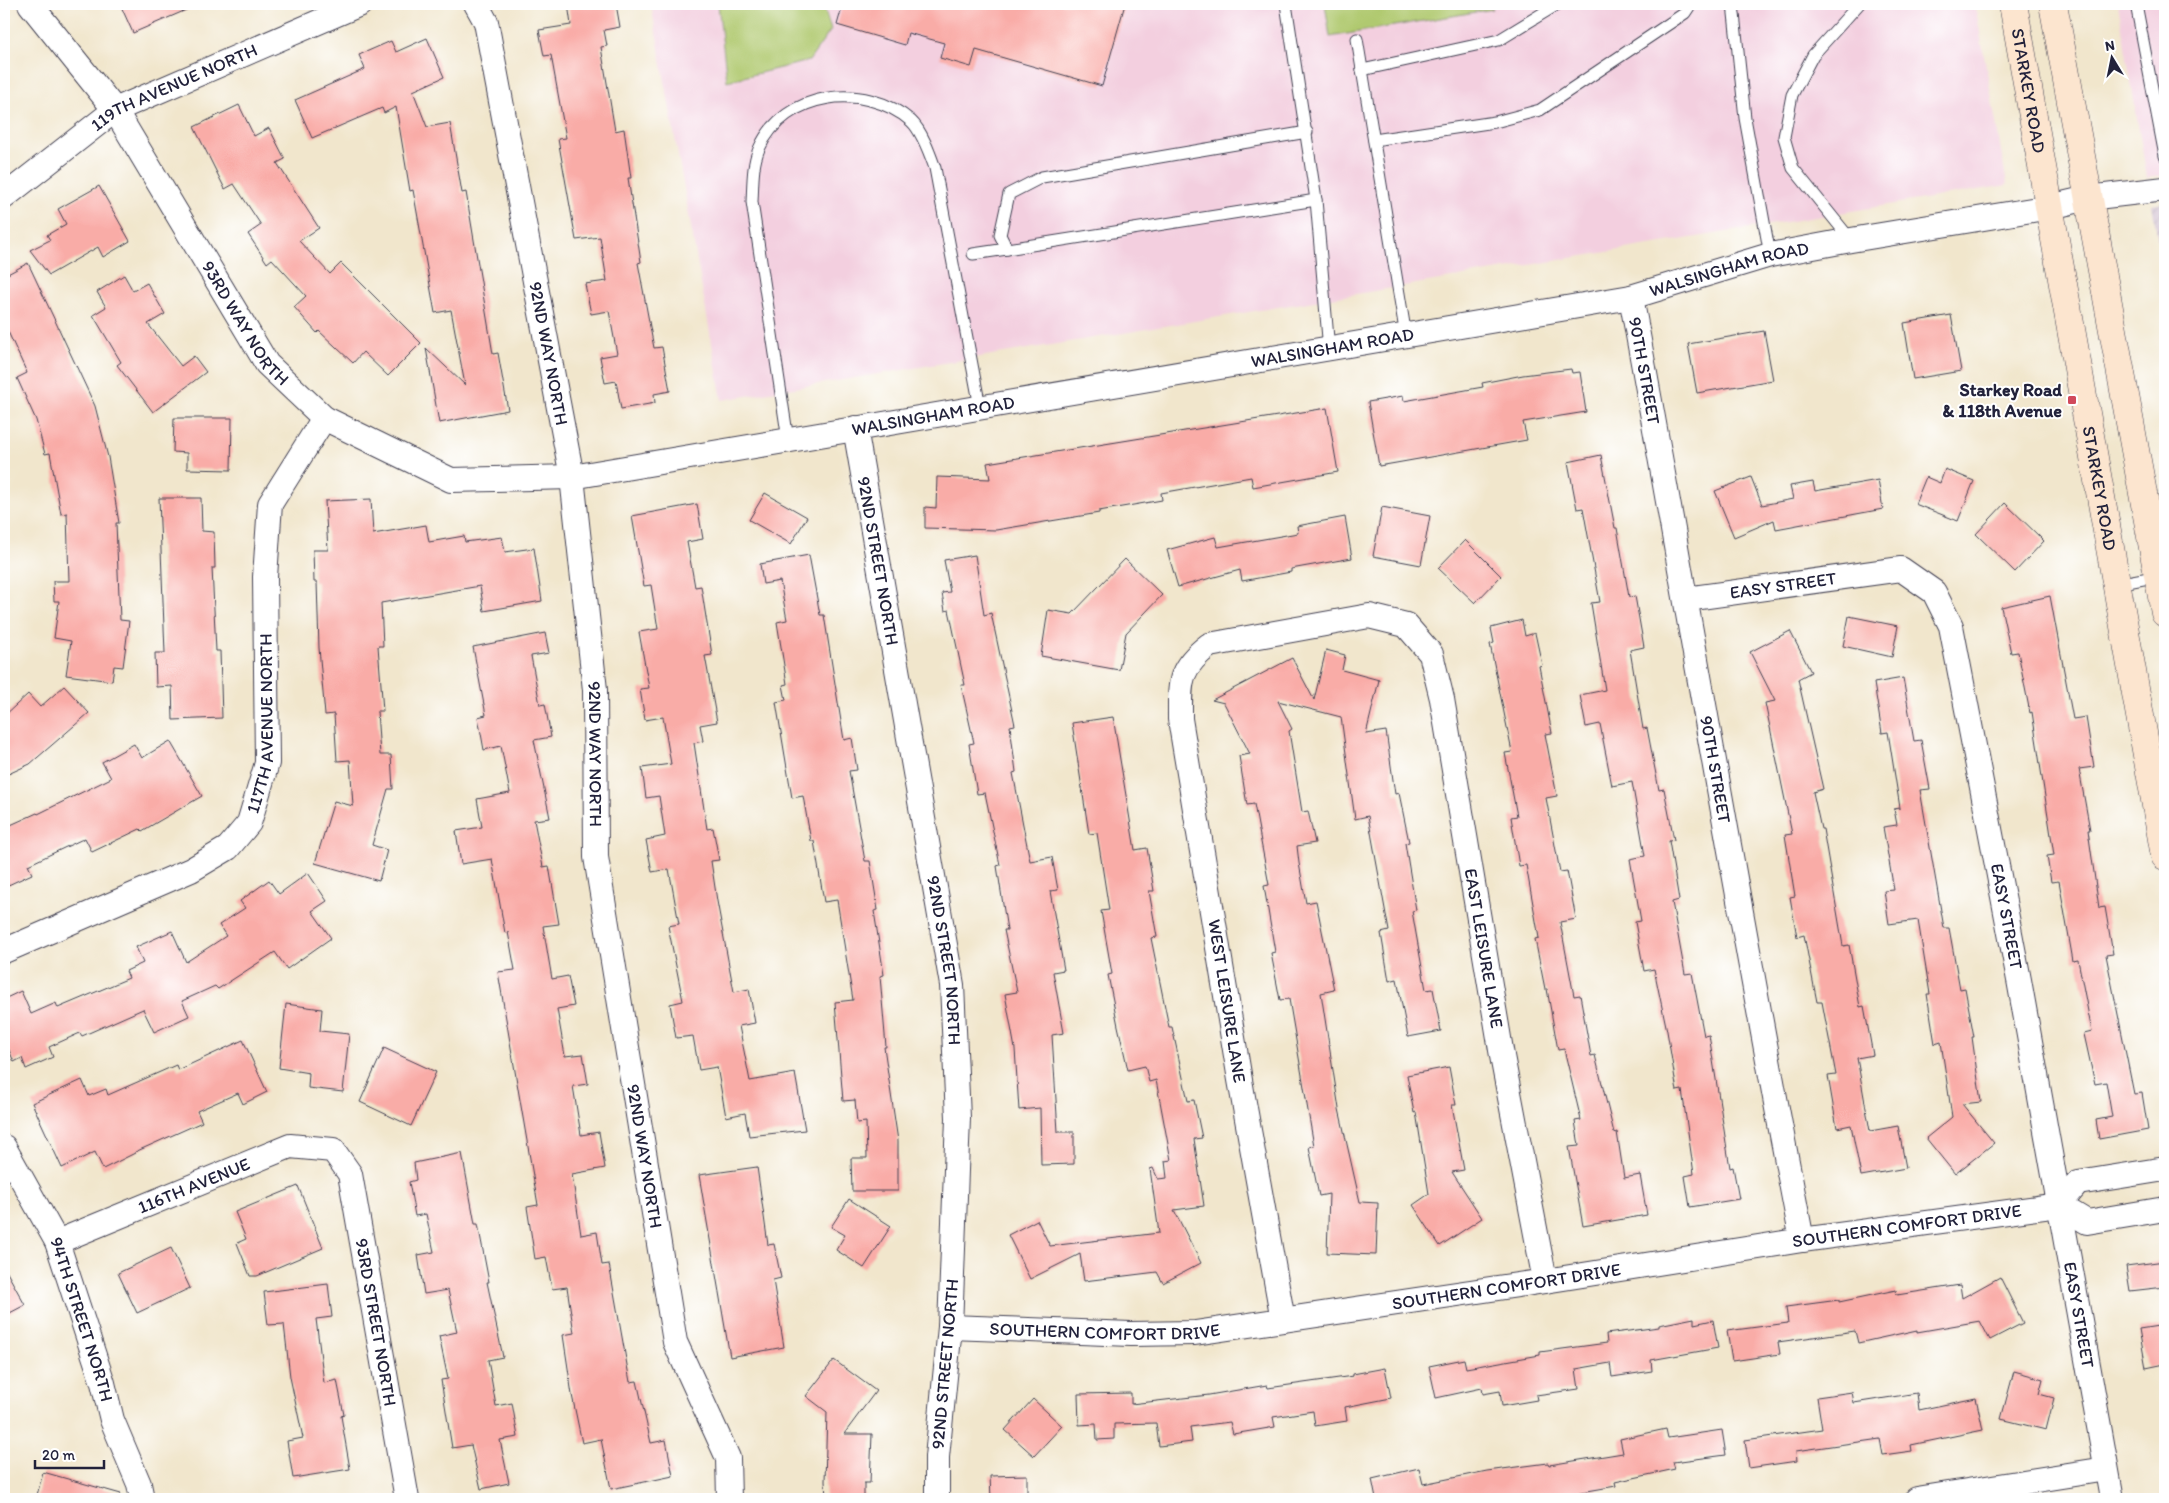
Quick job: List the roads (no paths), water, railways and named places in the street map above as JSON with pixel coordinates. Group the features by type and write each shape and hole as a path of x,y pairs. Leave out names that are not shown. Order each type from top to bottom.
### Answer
{"main road":[{"name":"STARKEY ROAD","path":"2013,4 2165,856"},
{"path":"2053,4 2088,198 2162,575 2165,613"}],"street":[{"name":"93RD WAY NORTH","path":"30,4 115,110 266,364 324,418 451,480 572,477"},
{"name":"119TH AVENUE NORTH","path":"4,197 115,110 360,4"},
{"name":"92ND WAY NORTH","path":"476,4 486,22 572,477 595,690 596,856 675,1342 728,1458 729,1499"},
{"name":"WALSINGHAM ROAD","path":"572,477 980,407 1329,350 1631,297 1770,255 2050,208 2088,198 2165,189"},
{"name":"90TH STREET","path":"1631,297 1760,1022 1802,1240"},
{"name":"117TH AVENUE NORTH","path":"4,951 191,870 228,848 249,823 267,763 265,577 270,504 324,418"},
{"name":"92ND STREET NORTH","path":"855,428 952,985 958,1118 950,1327 937,1457 937,1499"},
{"name":"EASY STREET","path":"1686,599 1902,569 1934,592 1951,626 2019,980 2112,1499"},
{"name":"EAST LEISURE LANE","path":"1180,681 1192,658 1209,644 1369,616 1406,625 1431,654 1442,699 1502,1056 1545,1281"},
{"name":"WEST LEISURE LANE","path":"1180,681 1180,719 1240,1080 1283,1320"},
{"name":"116TH AVENUE","path":"57,1242 290,1146 333,1150"},
{"name":"94TH STREET NORTH","path":"4,1147 57,1242 103,1383 112,1420 138,1494"},
{"name":"93RD STREET NORTH","path":"333,1150 350,1174 407,1499"},
{"path":"2165,1169 2078,1183 2059,1205 2087,1222 2165,1209"},
{"name":"SOUTHERN COMFORT DRIVE","path":"950,1327 1140,1334 1194,1333 1545,1281 1802,1240 2059,1205"},
{"path":"1917,1499 2106,1469"}],"lane":[{"path":"1286,4 1316,200 1329,350"},
{"path":"1362,70 1499,40 1558,4"},
{"path":"1374,140 1495,122 1540,110 1686,13 1691,4"},
{"path":"1733,4 1745,118 1770,255"},
{"path":"1851,240 1793,168 1784,137 1792,95 1813,55 1859,4"},
{"path":"2136,4 2165,156"},
{"path":"1358,39 1406,336"},
{"path":"788,440 752,202 754,171 758,151 767,134 792,110 821,99 844,96 871,99 912,122 928,148 935,168 980,407"},
{"path":"1008,249 1000,235 1009,194 1042,177 1307,132"},
{"path":"973,254 1316,200"},
{"path":"2117,584 2162,575"}],"place":[{"name":"Starkey Road & 118th Avenue","path":"2072,400"}]}
